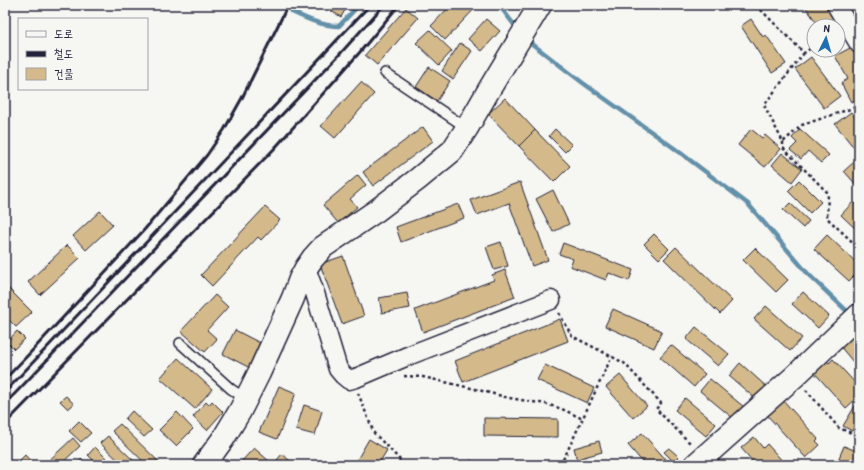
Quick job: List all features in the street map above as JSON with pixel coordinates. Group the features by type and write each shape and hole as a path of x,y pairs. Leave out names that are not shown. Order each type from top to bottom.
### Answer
{"street":[{"path":"204,465 240,411 306,268 313,258 324,247 376,211 452,151 540,5"},
{"path":"836,5 859,44"},
{"path":"306,268 338,369 349,380 551,300"},
{"path":"700,461 795,376 859,315"}],"lane":[{"path":"385,73 467,128"},
{"path":"180,343 231,389 246,399"}],"path":[{"path":"757,5 758,8 804,53 764,105 783,142 783,148 828,193 828,218 859,248"},
{"path":"783,142 802,124 859,106"},
{"path":"551,300 572,336 624,363 661,403 656,409 700,461"},
{"path":"561,465 612,356"},
{"path":"388,364 394,375 423,377 509,398 546,404 562,408 583,419"},
{"path":"795,376 839,428 859,436"},
{"path":"352,379 374,433 405,465"}],"building":[{"path":"322,5 348,5 341,17"},
{"path":"451,5 478,5 445,40 431,26"},
{"path":"804,5 828,5 837,18 813,18"},
{"path":"406,8 418,18 377,65 365,55"},
{"path":"486,19 500,31 482,51 468,39"},
{"path":"751,19 763,37 766,35 786,64 772,73 741,26"},
{"path":"430,30 452,51 439,65 416,43"},
{"path":"460,43 472,51 453,79 442,71"},
{"path":"852,47 859,59 859,98 851,102 841,83 848,79 836,58 846,58 846,50"},
{"path":"812,58 840,96 824,108 795,69"},
{"path":"429,67 450,81 437,101 416,87"},
{"path":"361,82 374,94 335,138 321,126"},
{"path":"505,98 535,130 519,146 488,114"},
{"path":"851,112 859,123 859,154 835,124"},
{"path":"423,127 433,141 373,186 363,172"},
{"path":"555,129 572,145 565,152 549,136"},
{"path":"751,129 762,138 765,135 781,149 765,167 738,145"},
{"path":"800,129 829,155 821,163 808,151 801,159 790,150 797,143 792,138"},
{"path":"535,130 570,166 554,182 519,146"},
{"path":"782,153 802,169 792,182 772,165"},
{"path":"854,162 859,167 859,188 844,171"},
{"path":"358,175 366,185 350,199 357,207 338,223 323,205"},
{"path":"799,180 821,202 810,213 788,191"},
{"path":"520,182 548,260 532,266 509,203 477,215 471,200"},
{"path":"553,190 569,224 553,232 536,199"},
{"path":"853,202 859,207 859,232 841,215"},
{"path":"790,203 809,221 803,228 783,210"},
{"path":"458,204 464,218 401,242 396,227"},
{"path":"265,207 280,220 261,240 258,237 212,286 201,275"},
{"path":"100,211 113,225 86,250 73,236"},
{"path":"654,234 669,249 659,259 644,244"},
{"path":"827,235 859,265 859,271 849,281 814,249"},
{"path":"501,242 508,266 494,270 486,247"},
{"path":"563,243 633,270 629,281 609,273 606,280 570,266 573,259 559,254"},
{"path":"67,245 80,258 40,295 28,282"},
{"path":"676,247 732,301 720,314 664,259"},
{"path":"755,248 788,280 776,292 743,260"},
{"path":"343,256 364,316 342,324 320,264"},
{"path":"505,270 515,297 423,332 415,310 494,280 492,275"},
{"path":"5,285 32,312 16,327 5,316"},
{"path":"803,292 829,316 818,328 792,304"},
{"path":"407,293 410,308 382,313 379,298"},
{"path":"215,295 228,307 207,330 217,339 205,352 181,331"},
{"path":"766,306 802,338 790,351 754,319"},
{"path":"613,309 662,331 654,348 605,326"},
{"path":"560,319 568,341 463,382 455,361"},
{"path":"696,327 729,354 718,366 686,339"},
{"path":"235,330 262,344 250,368 223,354"},
{"path":"17,331 25,339 14,349 7,342"},
{"path":"855,331 859,336 859,369 839,345"},
{"path":"671,345 705,374 694,387 660,357"},
{"path":"178,358 212,389 195,409 160,378"},
{"path":"824,358 829,363 833,359 859,387 859,396 846,408 812,370"},
{"path":"740,363 768,388 757,400 729,376"},
{"path":"545,365 594,388 587,403 537,380"},
{"path":"620,375 647,406 633,418 606,387"},
{"path":"710,379 744,407 734,419 700,391"},
{"path":"279,386 296,393 277,439 259,432"},
{"path":"66,396 74,404 68,409 60,401"},
{"path":"685,398 716,424 706,436 675,410"},
{"path":"782,399 818,439 816,441 820,445 806,458 766,414"},
{"path":"212,401 223,412 207,430 193,417 206,402 209,405"},
{"path":"304,405 322,411 315,435 296,430"},
{"path":"855,406 859,408 859,418 852,431 843,426"},
{"path":"132,411 152,430 144,437 125,419"},
{"path":"177,412 193,429 176,446 159,430"},
{"path":"484,418 558,419 558,437 484,436"},
{"path":"79,421 91,433 81,442 69,431"},
{"path":"120,424 162,465 147,465 112,431"},
{"path":"642,433 669,463 667,465 645,465 628,445"},
{"path":"108,436 138,465 123,465 100,443"},
{"path":"754,437 763,448 767,444 786,465 756,465 741,448"},
{"path":"73,438 80,446 60,465 44,465"},
{"path":"369,439 387,450 378,465 354,465"},
{"path":"599,441 602,452 577,459 574,448"},
{"path":"844,446 859,452 859,465 836,465"},
{"path":"95,447 113,465 98,465 88,455"},
{"path":"254,448 269,461 266,465 238,465"},
{"path":"669,448 679,457 674,462 664,452"},
{"path":"282,454 295,465 273,465"},
{"path":"25,455 34,465 22,465 19,461"},
{"path":"82,459 88,465 76,465"},
{"path":"470,460 485,465 469,465"}],"waterway":[{"path":"292,12 309,20 339,26 359,5"},
{"path":"499,5 515,26"},
{"path":"527,40 748,204 809,275 850,314"}],"railway":[{"path":"5,379 145,229 207,155 224,130 242,98 288,5"},
{"path":"5,392 370,5"},
{"path":"5,404 339,55 384,5"},
{"path":"5,424 274,149 360,52 399,5"}]}
